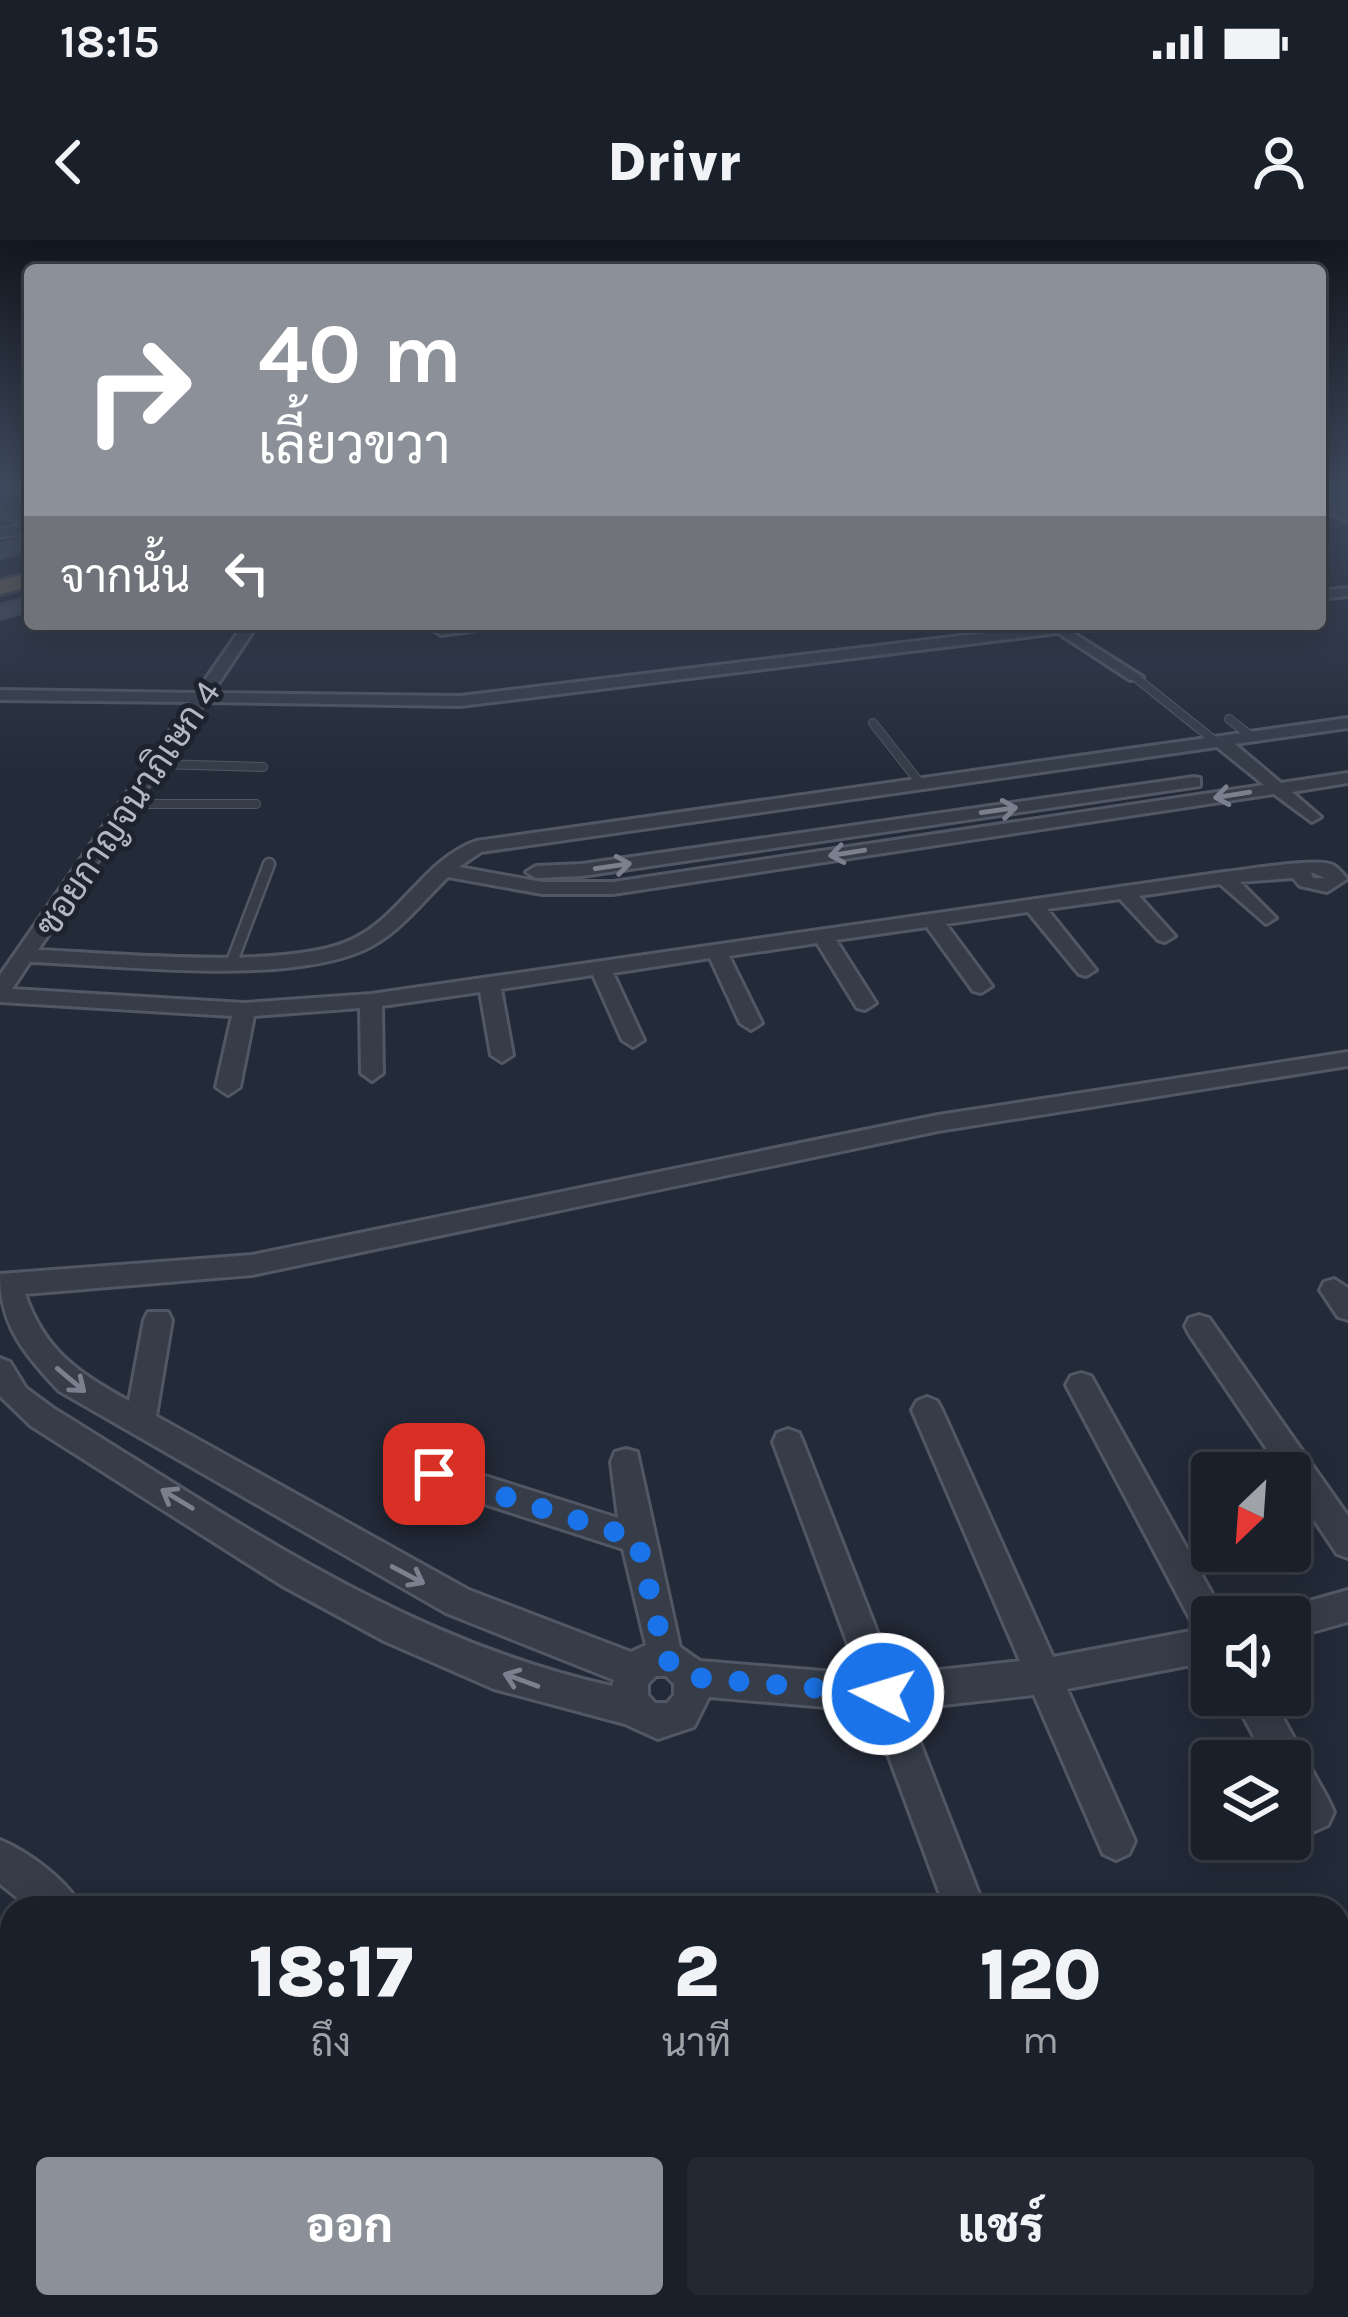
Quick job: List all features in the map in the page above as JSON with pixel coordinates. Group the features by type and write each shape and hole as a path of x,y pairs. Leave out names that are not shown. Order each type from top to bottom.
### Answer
{"street":[{"name":"ซอยกาญจนาภิเษก 4","path":"0,993 247,630"},
{"path":"441,631 451,630"},
{"path":"0,695 460,701 1045,630"},
{"path":"1064,630 1135,677"},
{"path":"26,956 233,959 326,955 354,948 381,931 449,864 476,848 612,824 1348,723"},
{"path":"1219,742 1312,817"},
{"path":"449,864 538,873 582,870 1348,760"},
{"path":"1292,768 1310,783"},
{"path":"449,864 542,889 613,888 1348,778"},
{"path":"0,993 244,1010 371,1001 602,972 1224,878 1298,872 1317,885 1342,879"},
{"path":"1224,878 1266,918"},
{"path":"1126,893 1165,936"},
{"path":"1034,905 1085,970"},
{"path":"933,921 981,986"},
{"path":"824,938 866,1003"},
{"path":"718,954 751,1023"},
{"path":"602,972 633,1040"},
{"path":"490,986 502,1055"},
{"path":"371,1001 371,1073"},
{"path":"228,1087 244,1010"},
{"path":"1191,1648 1045,1676 883,1694 665,1669 458,1602 139,1426 69,1382 26,1334 4,1285 252,1265 938,1123 1348,1059"},
{"path":"139,1426 158,1320"},
{"path":"1198,1326 1348,1543"},
{"path":"0,1370 16,1397 42,1417 356,1609 450,1654 528,1683 635,1708"},
{"path":"1081,1385 1195,1596"},
{"path":"927,1410 1116,1841"},
{"path":"788,1442 959,1894"},
{"path":"626,1462 665,1669 690,1702 670,1720 644,1718 629,1696 665,1669"},
{"path":"434,1474 637,1539"},
{"path":"1311,1616 1348,1606"},
{"path":"1311,1805 1315,1812"},
{"path":"0,1859 46,1896"}],"lane":[{"path":"1135,677 1219,742"},
{"path":"1229,719 1252,737"},
{"path":"873,723 920,783"},
{"path":"158,764 263,767"},
{"path":"130,804 256,804"},
{"path":"233,959 269,864"}],"route":[{"path":"434,1474 637,1539 666,1659 682,1666 690,1677 883,1694"}]}
